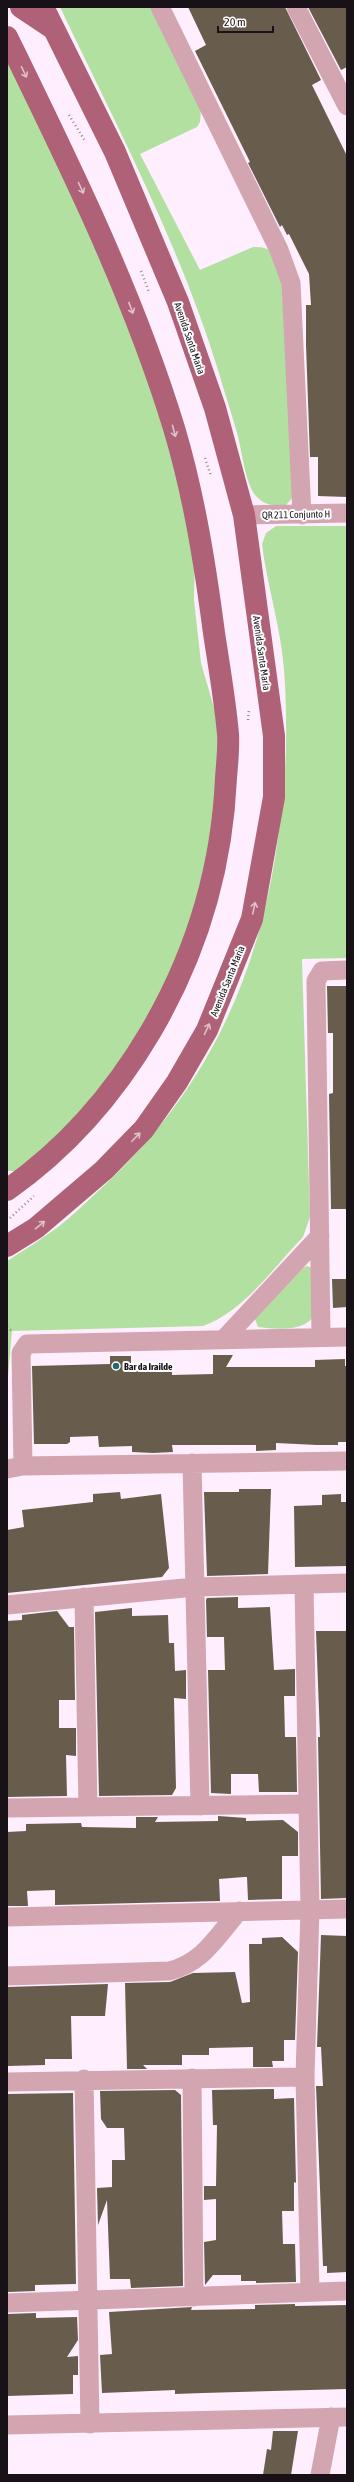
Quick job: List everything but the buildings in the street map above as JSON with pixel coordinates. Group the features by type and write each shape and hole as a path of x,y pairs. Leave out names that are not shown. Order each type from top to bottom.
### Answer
{"main road":[{"path":"7,16 16,7"},
{"path":"21,7 52,28"},
{"name":"Avenida Santa Maria","path":"7,1246 36,1228 104,1170 144,1129 177,1082 207,1030 252,919 274,797 274,736 244,515 215,408 178,302 115,152 52,28 43,7"},
{"path":"7,37 106,242 174,428 203,548 228,736 226,792 219,848 208,902 167,1003 139,1051 109,1094 70,1138 7,1190"}],"street":[{"path":"160,7 279,250 291,283 302,515"},
{"path":"296,7 347,106"},
{"name":"QR 211 Conjunto H","path":"244,515 347,513"},
{"path":"321,1337 316,981 322,971 347,970"},
{"path":"224,1339 320,1236"},
{"path":"347,1337 27,1344 22,1353 15,1468 347,1460"},
{"path":"192,1464 200,1806"},
{"path":"7,1605 195,1587 347,1583"},
{"path":"304,1584 310,1909 305,2077 310,2292"},
{"path":"84,1597 88,1807"},
{"path":"7,1808 308,1804"},
{"path":"7,1918 347,1909"},
{"path":"7,1976 169,1971 181,1968 192,1963 200,1956 239,1911"},
{"path":"7,2082 84,2079 305,2077"},
{"path":"192,2078 194,2297"},
{"path":"84,2079 90,2424"},
{"path":"7,2303 347,2291"},
{"path":"7,2425 339,2417 320,2475"}],"path":[{"path":"68,113 87,145"},
{"path":"139,265 149,295"},
{"path":"203,452 213,482"},
{"path":"248,722 249,706"},
{"path":"7,1220 19,1212 40,1190"}],"green space":[{"path":"60,7 152,7 201,110 200,122 197,127 140,154 200,270 253,247 263,248 270,251 281,264 293,497 286,505 266,504 252,491 246,475 237,433 218,370 185,276 166,230"},
{"path":"7,53 84,211 163,420 195,552 194,600 201,663 215,711 218,733 218,790 211,846 183,951 134,1047 65,1132 15,1171 8,1171"},
{"path":"276,526 347,526 347,958 302,959 310,1217 303,1237 257,1288 232,1310 203,1326 12,1331 7,1388 7,1261 52,1231 72,1215 133,1157 166,1117 195,1076 220,1033 240,987 257,940 269,890 278,838 285,766 286,713 283,664 279,632 262,544 266,533"},
{"path":"307,1266 312,1268 312,1318 301,1326 294,1328 279,1329 258,1327 255,1319 303,1268"}],"place":[{"name":"Bar da Irailde","path":"116,1366"}]}
